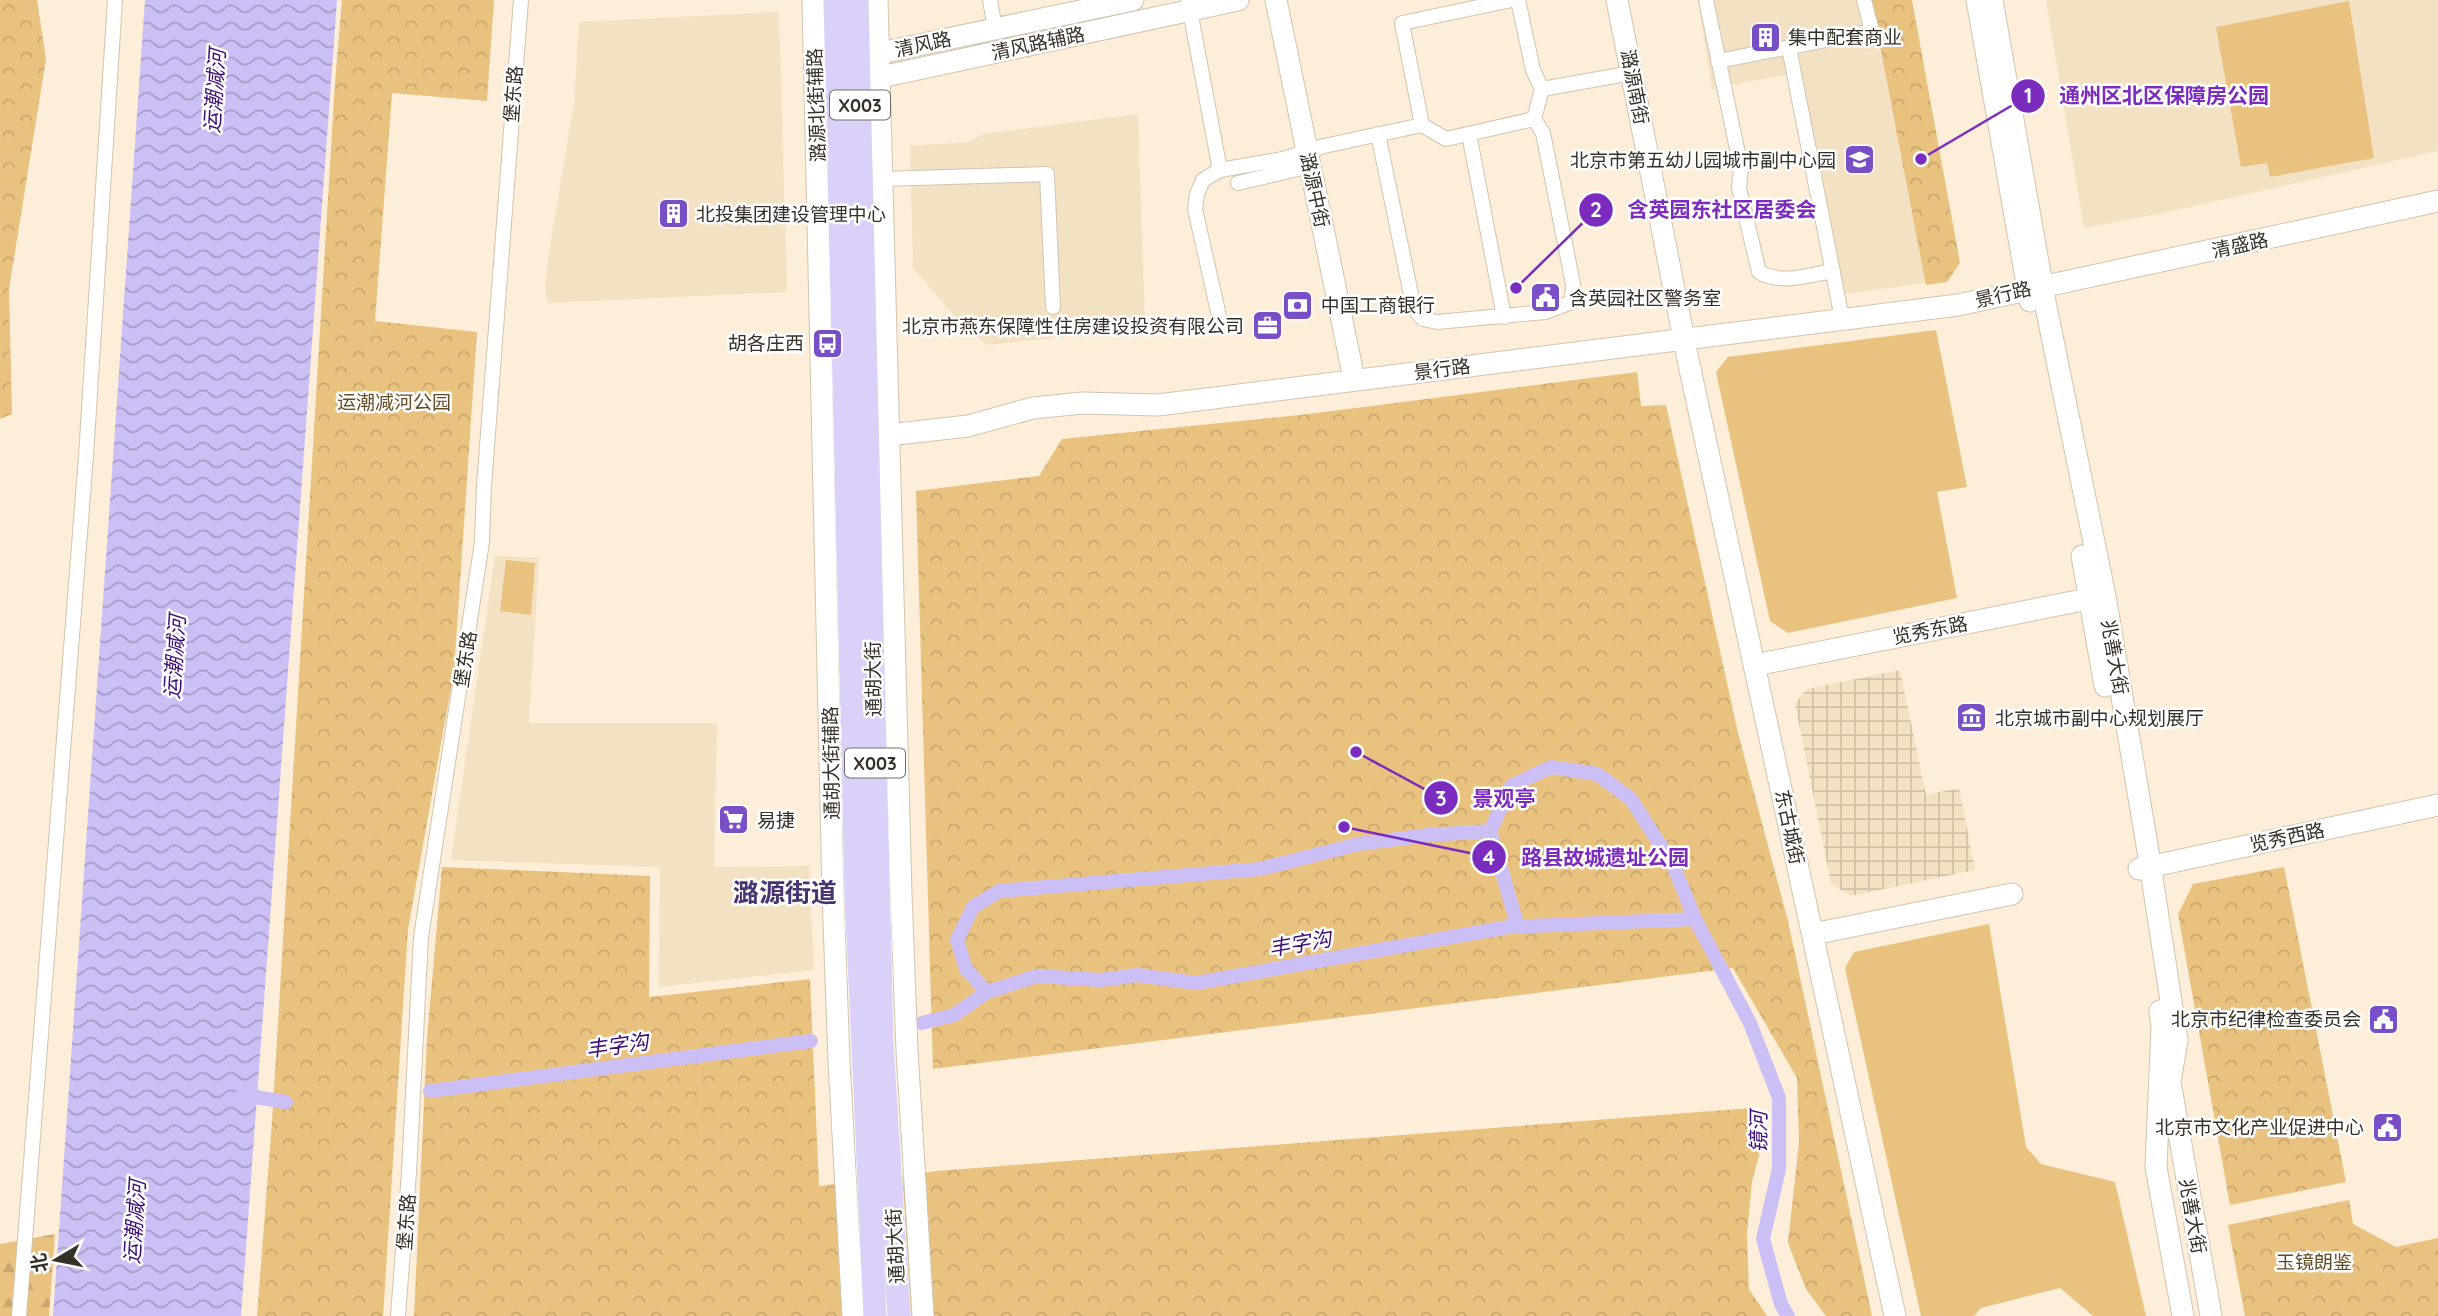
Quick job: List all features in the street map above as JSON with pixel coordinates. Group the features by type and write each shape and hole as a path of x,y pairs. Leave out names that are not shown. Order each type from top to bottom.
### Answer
{"main road":[{"name":"X003","path":"835,0 858,57"},
{"name":"X003","path":"840,210 859,82 857,0"},
{"name":"通胡大街","path":"840,210 878,439 882,1042 899,1316"},
{"name":"通胡大街","path":"840,210 858,982 876,1316"}],"street":[{"path":"19,1316 86,456 115,0"},
{"name":"堡东路","path":"398,1316 409,1172 421,937 482,542 521,0"},
{"name":"潞源北街辅路","path":"813,0 840,210"},
{"path":"877,0 858,57 859,82 881,179 883,270 878,439 923,1316"},
{"path":"990,0 995,29"},
{"name":"清风路","path":"858,57 1133,0"},
{"name":"清风路辅路","path":"859,82 1189,5 1238,0"},
{"name":"潞源中街","path":"1276,0 1354,379"},
{"path":"1422,125 1402,23 1512,0"},
{"path":"1378,134 1414,309 1423,319 1437,323 1504,317 1545,312 1572,302 1573,284 1543,133 1534,119 1542,89 1534,70 1518,0"},
{"name":"潞源南街","path":"1617,0 1684,338"},
{"path":"1706,0 1741,168 1738,188 1759,272 1772,279 1790,279 1833,271"},
{"path":"1718,61 1872,32 1864,0"},
{"name":"兆善大街","path":"1977,0 2097,597 2143,868 2177,1040 2170,1082 2211,1316"},
{"name":"兆善大街","path":"1992,0 2035,287"},
{"path":"1189,5 1220,170"},
{"path":"1788,48 1842,319"},
{"path":"1542,89 1632,73"},
{"path":"1238,183 1378,134 1422,125 1446,139 1534,119"},
{"path":"1469,134 1504,317"},
{"path":"1219,316 1195,209 1203,180 1220,170 1283,159 1308,159"},
{"path":"881,179 1047,174 1053,307"},
{"name":"清盛路","path":"2035,287 2240,246 2438,201"},
{"name":"通胡大街辅路","path":"840,210 835,947 853,1316"},
{"name":"景行路","path":"845,455 878,439 968,426 1033,408 1083,403 1158,405 1958,304 2035,287"},
{"name":"东古城街","path":"1684,338 1895,1316"},
{"name":"览秀东路","path":"1755,665 2097,597"},
{"name":"览秀西路","path":"2143,868 2438,805"},
{"name":"兆善大街","path":"2143,868 2162,1027 2157,1167 2183,1316"},
{"path":"1813,934 2012,894"}],"shaded area":[{"path":"1698,0 1870,0 1926,283 1844,294 1789,74 1712,89"},
{"path":"2046,0 2438,0 2438,151 2168,212 2084,228"},
{"name":"北投集团建设管理中心","path":"779,12 787,292 548,303 545,289 548,259 574,103 579,22"},
{"path":"1138,114 1145,325 1105,333 987,345 962,325 913,268 910,146 969,142 983,134"},
{"path":"495,556 539,558 529,723 717,723 714,867 809,866 814,970 659,987 660,867 451,860"},
{"path":"1900,670 1926,795 1959,788 1975,870 1850,896 1831,883 1795,704 1807,689"}],"green space":[{"path":"0,0 37,0 46,59 9,289 12,414 0,419"},
{"name":"运潮减河公园","path":"342,0 494,0 487,101 392,93 375,321 477,332 454,671 408,929 383,1316 257,1316 272,1122"},
{"path":"1871,0 1912,0 1960,263 1947,282 1926,285"},
{"path":"2349,1 2374,158 2270,177 2267,163 2241,167 2216,27"},
{"path":"1936,330 1967,487 1937,492 1957,598 1788,633 1770,621 1716,372 1728,357"},
{"path":"1637,372 1641,406 1666,405 1738,733 1788,921 1872,1316 1826,1316 1806,1289 1788,1243 1799,1142 1797,1078 1733,968 933,1069 916,491 1039,476 1062,439 1309,414"},
{"path":"506,560 535,563 531,615 500,611"},
{"path":"442,867 650,876 649,997 810,979 819,1186 937,1171 1752,1108 1762,1145 1752,1181 1747,1234 1749,1289 1767,1316 414,1316 427,1039"},
{"path":"2284,867 2346,1182 2230,1205 2178,914 2193,884"},
{"path":"1989,924 2026,1147 2041,1164 2115,1182 2146,1316 2093,1316 2060,1288 1981,1308 1974,1316 1921,1316 1845,968 1854,952"},
{"name":"玉镜朗鉴","path":"2349,1200 2353,1224 2396,1247 2438,1238 2438,1316 2245,1316 2228,1225"},
{"path":"55,1234 49,1316 0,1316 0,1244"}],"water":[{"name":"运潮减河","path":"145,0 337,0 241,1316 53,1316"}],"waterway":[{"name":"镜河","path":"1490,831 1511,786 1551,767 1597,774 1631,799 1673,865 1695,919 1750,1023 1779,1098 1779,1169 1763,1239 1781,1304 1788,1316"},
{"path":"987,992 966,969 957,940 973,907 999,891 1260,869 1358,844 1429,835 1490,831 1518,927"},
{"name":"丰字沟","path":"922,1023 954,1015 987,992 1037,976 1101,980 1137,975 1196,983 1508,927 1695,919"},
{"name":"丰字沟","path":"430,1091 811,1041"},
{"name":"丰字沟","path":"238,1099 256,1097 286,1102"}],"place":[{"name":"集中配套商业","path":"1765,37"},
{"name":"通州区北区保障房公园","path":"1921,159"},
{"name":"北京市第五幼儿园城市副中心园","path":"1859,160"},
{"name":"北投集团建设管理中心","path":"673,214"},
{"name":"含英园东社区居委会","path":"1516,288"},
{"name":"含英园社区警务室","path":"1546,298"},
{"name":"中国工商银行","path":"1298,305"},
{"name":"北京市燕东保障性住房建设投资有限公司","path":"1267,326"},
{"name":"胡各庄西","path":"827,343"},
{"name":"北京城市副中心规划展厅","path":"1972,718"},
{"name":"景观亭","path":"1356,752"},
{"name":"易捷","path":"734,820"},
{"name":"路县故城遗址公园","path":"1344,827"},
{"name":"北京市纪律检查委员会","path":"2384,1019"},
{"name":"北京市文化产业促进中心","path":"2387,1127"}],"district":[{"name":"潞源街道","path":"785,892"}]}
